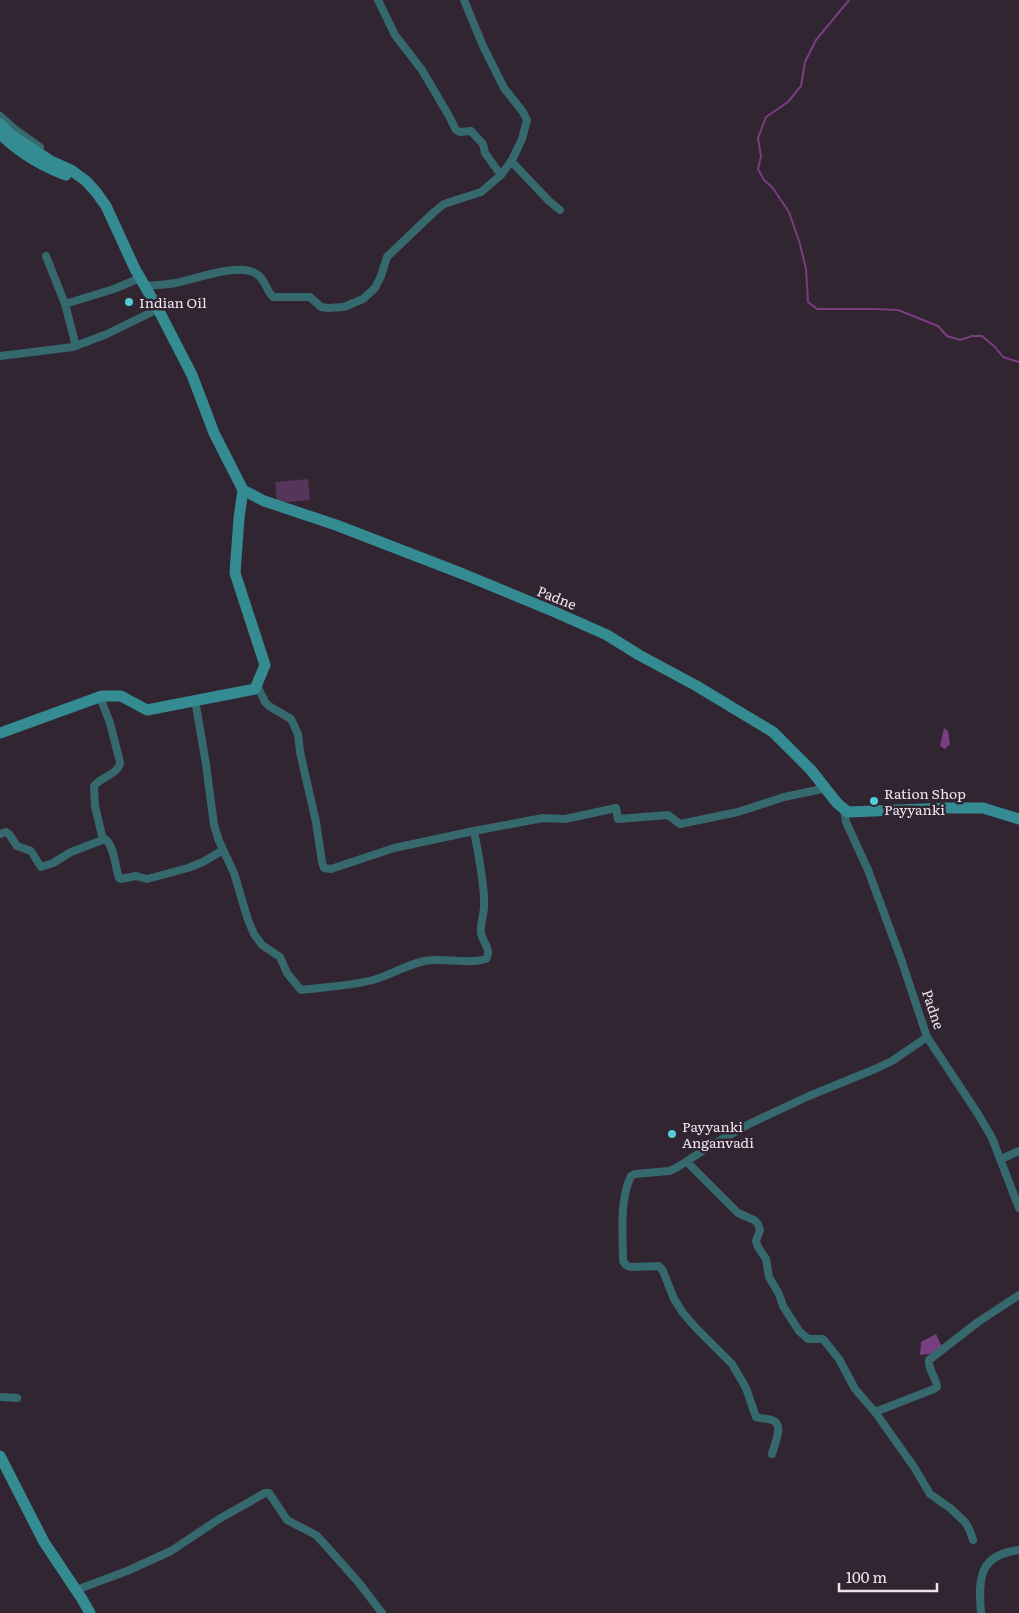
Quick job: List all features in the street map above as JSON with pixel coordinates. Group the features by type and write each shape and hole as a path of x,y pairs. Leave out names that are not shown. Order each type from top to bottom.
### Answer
{"main road":[{"path":"0,132 10,134 86,181 106,206 142,282 192,375 220,447 243,490 235,573 265,665 255,689 147,710 121,696 100,697 0,734"},
{"path":"0,132 10,144 28,157 51,170 86,181"},
{"name":"Padne","path":"243,490 264,501 336,525 463,574 607,635 773,732 811,770 844,810"},
{"path":"844,810 856,812 983,808 1019,819"},
{"path":"0,1456 44,1542 90,1613"}],"street":[{"path":"378,0 395,35 422,70 456,130 460,132 471,131 476,135 485,153 500,175"},
{"path":"65,304 142,282 172,284 230,270 244,270 255,273 266,282 269,292 273,297 310,297 321,307 344,308 362,299 375,288 387,258 444,204 481,192 500,175 511,161 522,139 527,120 504,88 483,46 464,0"},
{"path":"0,116 57,158 67,168"},
{"path":"511,161 548,201 560,210"},
{"path":"46,256 65,304 76,346"},
{"path":"0,356 76,346 107,334 158,309"},
{"path":"257,685 265,702 291,719 298,734 324,868 331,869 394,848 543,818 565,820 616,808 618,819 668,815 680,824 738,812 784,797 827,788"},
{"path":"100,697 110,723 120,762 118,769 94,786 95,806 103,840"},
{"path":"195,700 214,824 234,873 248,920 254,934 262,945 280,957 287,973 301,990 348,985 375,979 426,961 459,962 486,959 489,955 482,934 484,905 474,831"},
{"name":"Padne","path":"844,810 846,822 868,870 901,959 927,1037 978,1114 1001,1159 1019,1208"},
{"path":"0,834 6,832 17,846 32,851 42,867 53,863 71,852 103,840 108,841 112,846 114,863 121,879 136,876 147,879 188,868 204,862 223,850"},
{"path":"772,1454 779,1428 778,1423 774,1420 756,1417 746,1388 732,1364 683,1313 674,1299 663,1271 659,1266 630,1267 626,1265 624,1261 624,1206 626,1189 631,1176 668,1171 687,1162 749,1124 809,1096 875,1069 927,1037"},
{"path":"1001,1159 1019,1151"},
{"path":"687,1162 738,1213 754,1220 758,1224 760,1230 756,1241 766,1259 769,1277 780,1294 783,1306 804,1336 808,1339 823,1339 828,1344 839,1359 855,1388 914,1466 930,1494 950,1508 965,1522 973,1540"},
{"path":"875,1412 934,1389 936,1382 929,1368 929,1360 978,1322 1019,1295"},
{"path":"0,1397 17,1398"},
{"path":"76,1590 171,1551 219,1518 265,1493 269,1493 288,1520 316,1536 329,1549 359,1582 382,1613"},
{"path":"981,1613 979,1595 981,1574 990,1561 1005,1552 1019,1550"}],"shaded area":[{"path":"308,479 310,500 277,503 275,482"},
{"path":"944,728 948,731 950,744 945,749 940,746"},
{"path":"936,1334 942,1347 930,1354 920,1355 921,1342"}],"waterway":[{"path":"849,0 816,40 805,62 801,86 788,102 766,117 758,138 761,156 758,169 764,180 772,187 789,212 800,244 806,269 808,302 817,309 898,310 938,326 947,336 960,340 972,336 982,336 1003,357 1019,362"}],"place":[{"name":"Indian Oil","path":"129,302"},
{"name":"Ration Shop Payyanki","path":"874,801"},
{"name":"Payyanki Anganvadi","path":"672,1134"}]}
